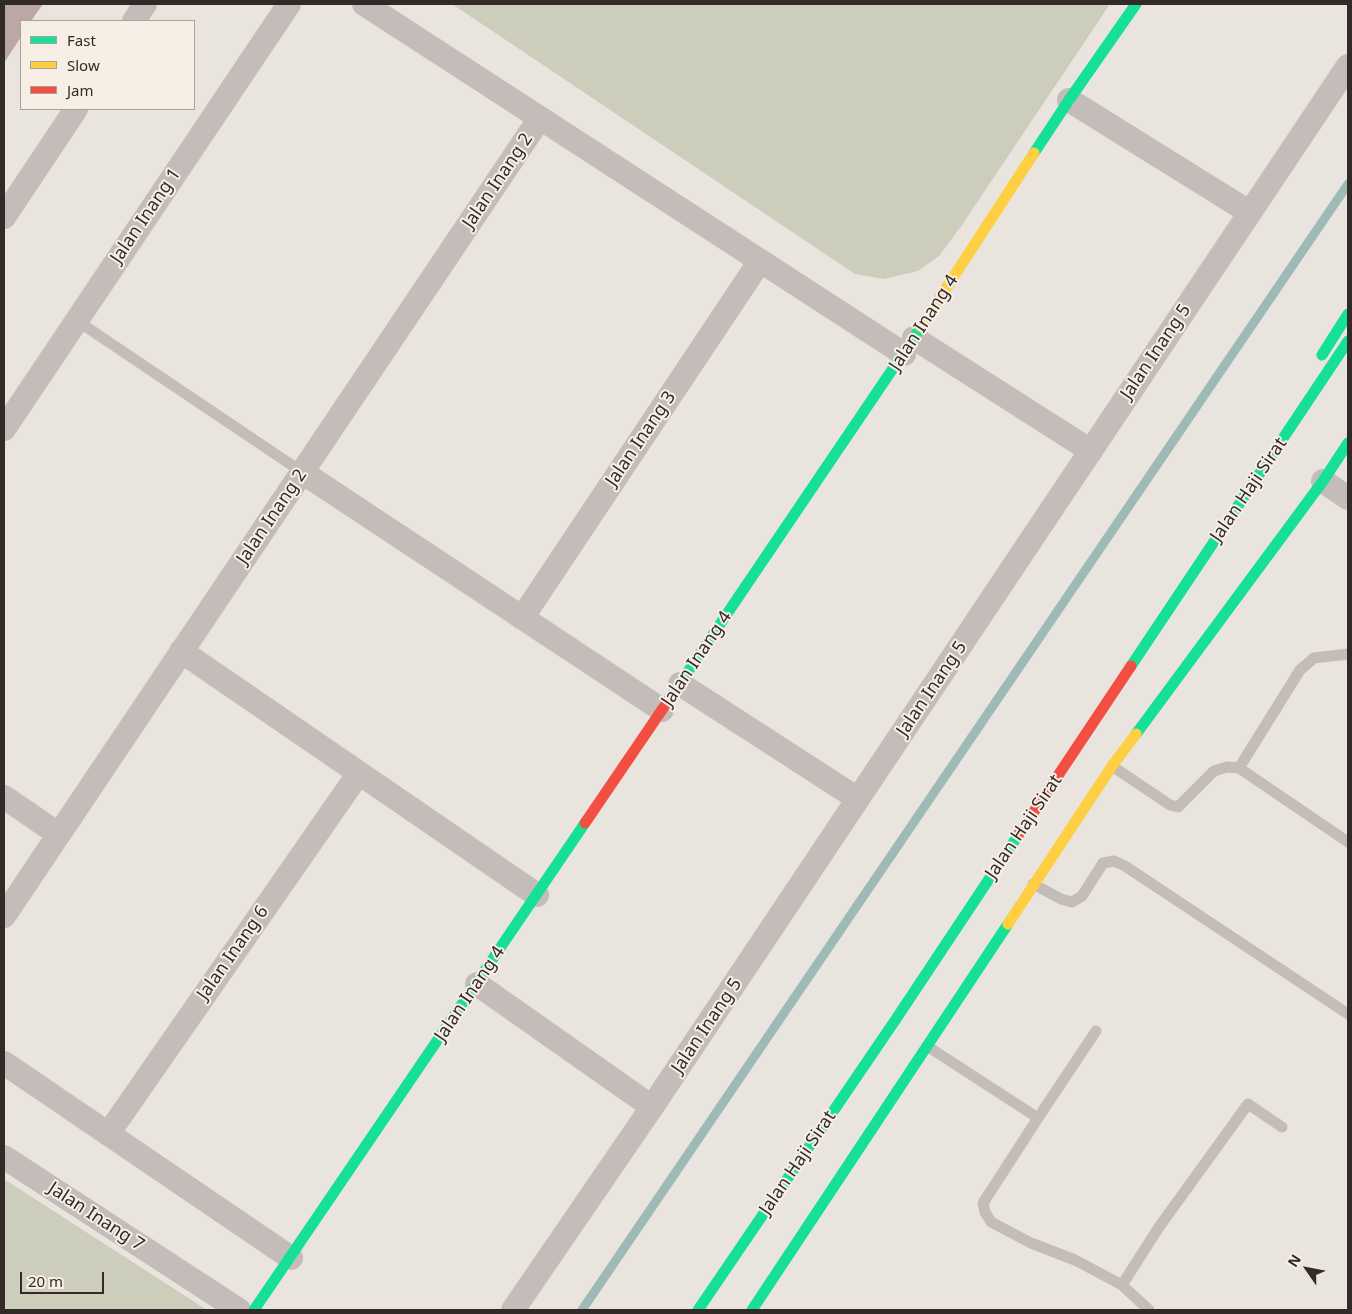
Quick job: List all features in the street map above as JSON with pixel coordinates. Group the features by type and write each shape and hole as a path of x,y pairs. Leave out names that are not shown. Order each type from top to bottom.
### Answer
{"main road":[{"name":"Jalan Inang 4","path":"254,1310 909,346 1069,100 1136,4"},
{"path":"1317,362 1348,314"},
{"name":"Jalan Haji Sirat","path":"698,1310 1348,342"},
{"path":"1208,553 1266,443"},
{"path":"752,1310 1112,766 1323,481 1348,443"}],"street":[{"path":"135,20 145,4"},
{"name":"Jalan Inang 1","path":"4,429 289,4"},
{"path":"364,4 760,261 1091,451"},
{"name":"Jalan Inang 5","path":"513,1310 652,1107 1348,66"},
{"path":"1069,100 1249,212"},
{"path":"4,217 75,110"},
{"name":"Jalan Inang 2","path":"4,916 540,118"},
{"name":"Jalan Inang 3","path":"522,618 760,261"},
{"path":"302,472 662,710"},
{"path":"1323,481 1348,498"},
{"path":"181,651 537,895"},
{"path":"680,684 858,799"},
{"name":"Jalan Inang 6","path":"108,1134 359,773"},
{"path":"4,797 58,834"},
{"path":"477,984 652,1107"},
{"path":"4,1063 291,1258"},
{"name":"Jalan Inang 7","path":"4,1157 240,1310"}],"lane":[{"path":"76,320 302,472"},
{"path":"1239,768 1300,670 1314,658 1348,654"},
{"path":"1112,766 1170,805 1178,807 1214,771 1227,767 1239,768 1348,842"},
{"path":"1033,884 1061,899 1072,902 1082,896 1103,863 1114,861 1125,866 1348,1014"},
{"path":"1096,1031 983,1203 985,1212 991,1222 1031,1243 1075,1260 1122,1285 1149,1310"},
{"path":"927,1046 1038,1118"},
{"path":"1122,1285 1159,1227 1248,1104 1282,1127"}],"green space":[{"path":"452,4 1110,4 962,225 939,256 918,271 884,279 855,274"},
{"path":"4,1179 207,1310 4,1310"}],"building":[{"path":"4,4 43,4 32,20 20,20 20,39 4,63"}],"waterway":[{"path":"582,1310 1348,184"}],"traffic: fast":[{"path":"1034,153 1136,4"},
{"path":"1322,355 1348,314"},
{"path":"670,698 921,327"},
{"path":"1131,666 1348,341"},
{"path":"1136,734 1323,481 1348,443"},
{"path":"254,1310 585,823"},
{"path":"698,1310 1019,834"},
{"path":"752,1310 1008,924"}],"traffic: slow":[{"path":"921,327 1034,153"},
{"path":"1008,924 1112,766 1136,734"}],"traffic: jam":[{"path":"1019,834 1131,666"},
{"path":"585,823 670,698"}]}
